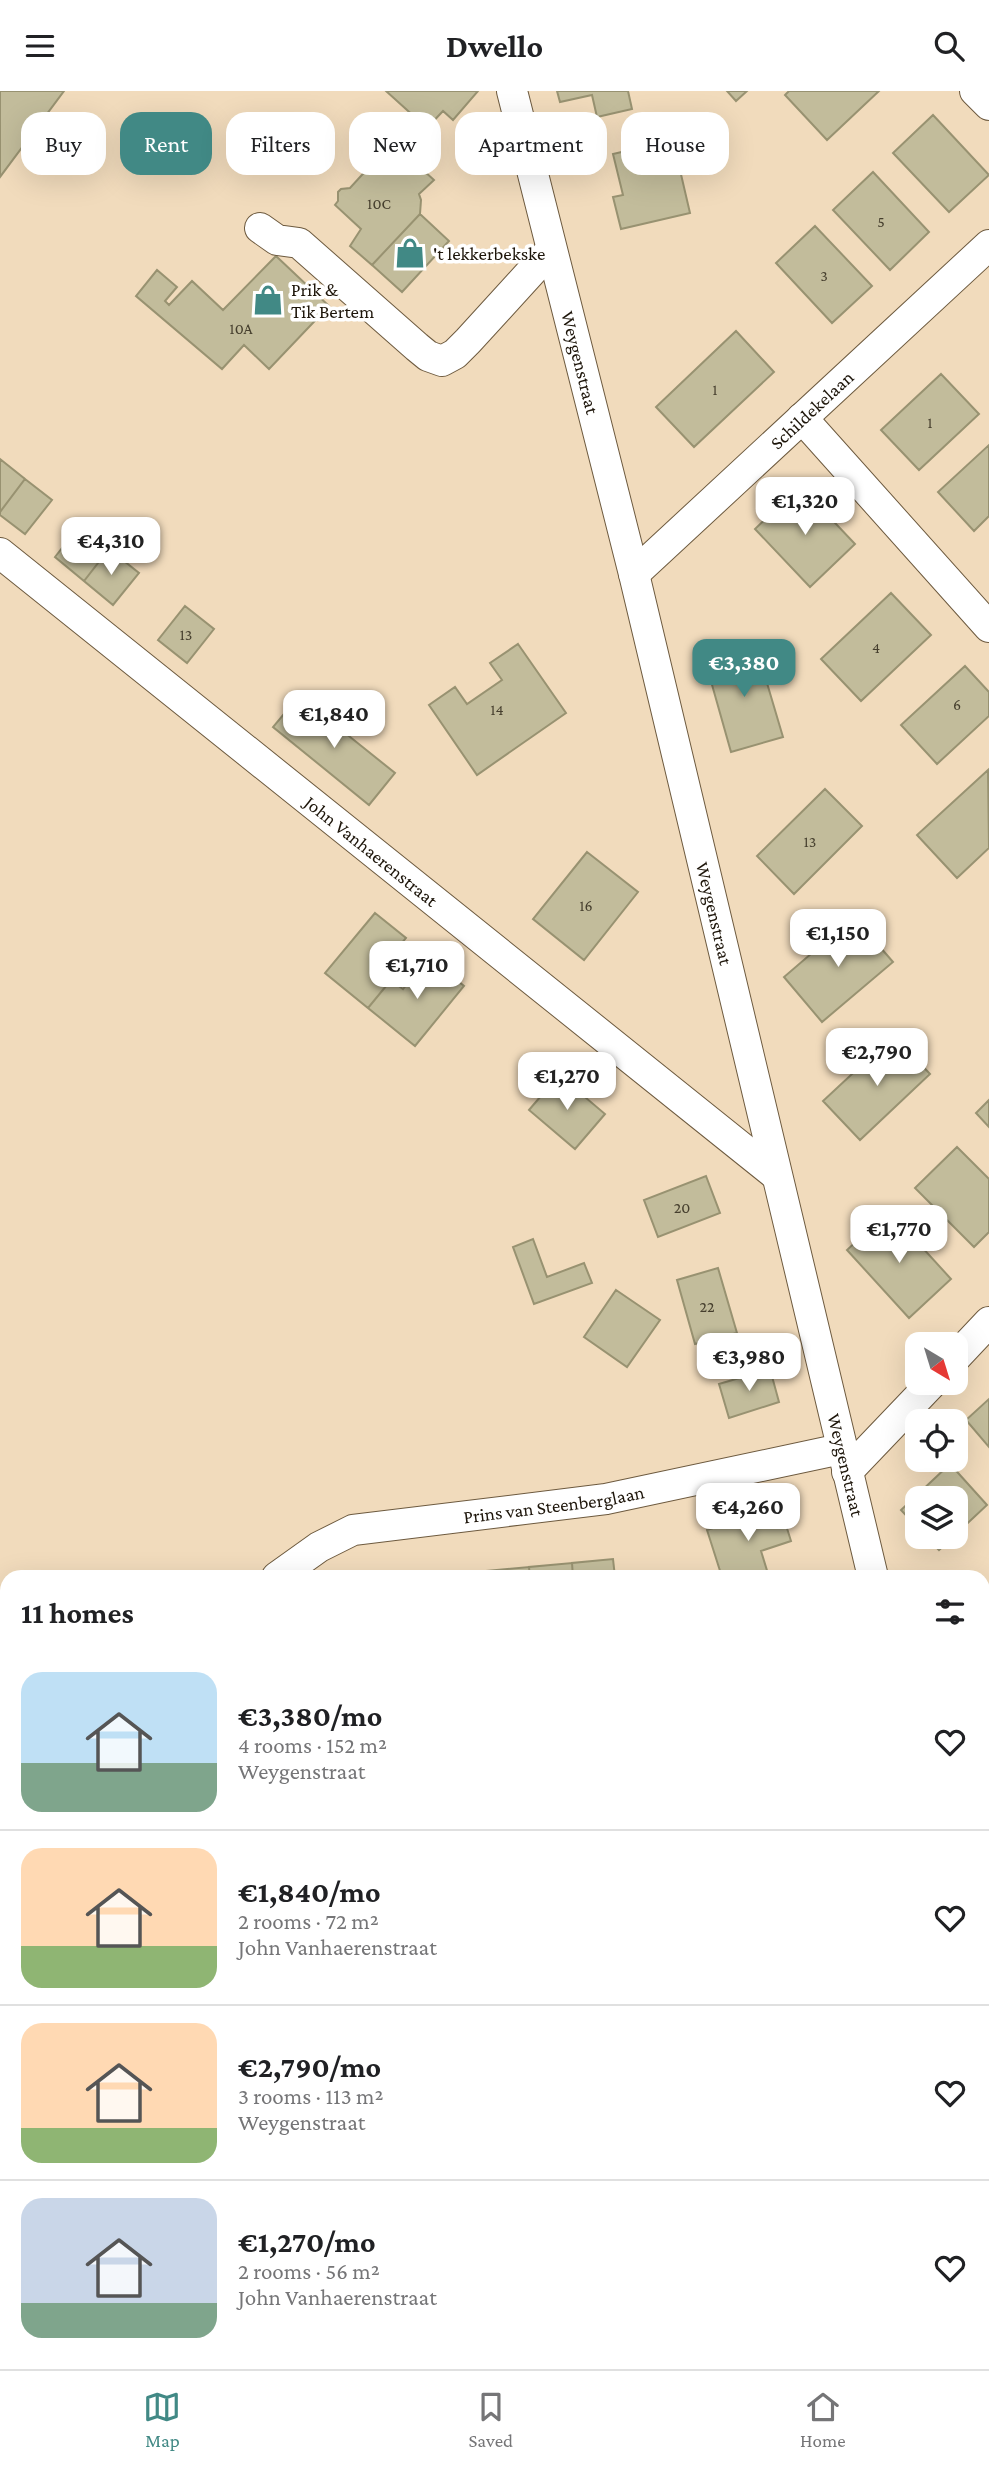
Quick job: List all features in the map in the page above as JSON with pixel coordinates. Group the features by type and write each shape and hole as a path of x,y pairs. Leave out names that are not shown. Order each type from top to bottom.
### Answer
{"street":[{"name":"Weygenstraat","path":"512,91 634,574 871,1570"},
{"path":"975,91 989,105"},
{"path":"260,228 277,240 299,243 417,347 428,356 442,361 455,354 468,341 551,250"},
{"name":"Schildekelaan","path":"634,574 989,245"},
{"path":"802,418 989,627"},
{"name":"John Vanhaerenstraat","path":"0,554 776,1175"},
{"path":"968,1344 989,1322"},
{"path":"844,1460 918,1395"},
{"name":"Prins van Steenberglaan","path":"287,1570 319,1547 353,1530 606,1499 844,1460"}],"building":[{"path":"0,91 64,91 48,112 21,112 21,149 0,177"},
{"path":"386,91 478,91 460,112 455,112 453,120 443,111 409,112"},
{"path":"557,91 628,91 632,109 607,115 607,112 596,112 592,95 560,102"},
{"path":"727,91 747,91 736,101"},
{"path":"789,91 879,91 827,140 785,95"},
{"path":"933,115 989,175 949,212 893,153"},
{"path":"621,152 621,175 681,175 690,213 621,229 613,197 623,195 613,154"},
{"path":"873,172 929,232 890,270 833,210"},
{"path":"362,175 428,175 434,180 419,194 420,214 372,265 350,246 361,229 335,205 338,192 350,188"},
{"name":"'t lekkerbekske","path":"420,214 449,241 402,292 372,265"},
{"path":"815,226 872,286 832,323 776,263"},
{"path":"276,256 329,306 269,369 244,345 222,369 136,296 157,270 177,287 165,301 169,305 192,281 223,310"},
{"path":"736,331 774,372 694,447 656,407"},
{"path":"941,374 979,414 919,470 881,430"},
{"path":"989,445 989,516 974,531 938,492"},
{"path":"0,459 25,479 0,512"},
{"path":"25,479 52,500 25,534 0,515 0,512"},
{"path":"800,486 855,544 810,587 755,529"},
{"path":"80,525 109,549 84,581 55,557"},
{"path":"109,549 139,573 113,605 84,581"},
{"path":"891,593 931,635 861,701 821,659"},
{"path":"185,606 214,629 187,663 158,640"},
{"path":"518,644 566,713 477,775 429,705 455,687 467,704 502,680 490,663"},
{"path":"756,646 783,737 731,752 705,660"},
{"path":"965,666 989,692 989,716 937,764 901,725"},
{"path":"299,696 395,773 369,805 273,727"},
{"path":"988,770 989,848 957,878 917,835"},
{"path":"825,789 862,826 794,894 757,856"},
{"path":"587,852 638,892 584,960 533,919"},
{"path":"375,913 406,938 380,970 391,980 368,1008 325,973"},
{"path":"854,917 893,962 822,1022 784,977"},
{"path":"428,957 464,986 415,1046 368,1008 391,980 403,989"},
{"path":"894,1035 930,1074 860,1140 823,1101"},
{"path":"559,1075 605,1114 575,1149 529,1110"},
{"path":"989,1100 989,1127 976,1113"},
{"path":"957,1147 989,1179 989,1232 974,1247 915,1188"},
{"path":"706,1176 720,1213 658,1237 644,1200"},
{"path":"889,1211 951,1279 909,1318 847,1250"},
{"path":"533,1239 547,1277 584,1263 592,1283 534,1304 513,1247"},
{"path":"718,1268 737,1333 695,1344 677,1280"},
{"path":"616,1290 660,1320 627,1367 584,1337"},
{"path":"770,1369 779,1402 729,1418 719,1384"},
{"path":"989,1399 989,1447 968,1422 968,1418"},
{"path":"941,1472 957,1472 987,1505 968,1523 968,1486 927,1486"},
{"path":"780,1506 791,1541 761,1551 767,1570 720,1570 707,1530"},
{"path":"613,1559 614,1570 572,1570 572,1563"},
{"path":"572,1563 572,1570 529,1570 529,1567"},
{"path":"529,1567 529,1570 498,1570"}],"place":[{"name":"'t lekkerbekske","path":"410,253"},
{"name":"Prik & Tik Bertem","path":"268,300"}]}
